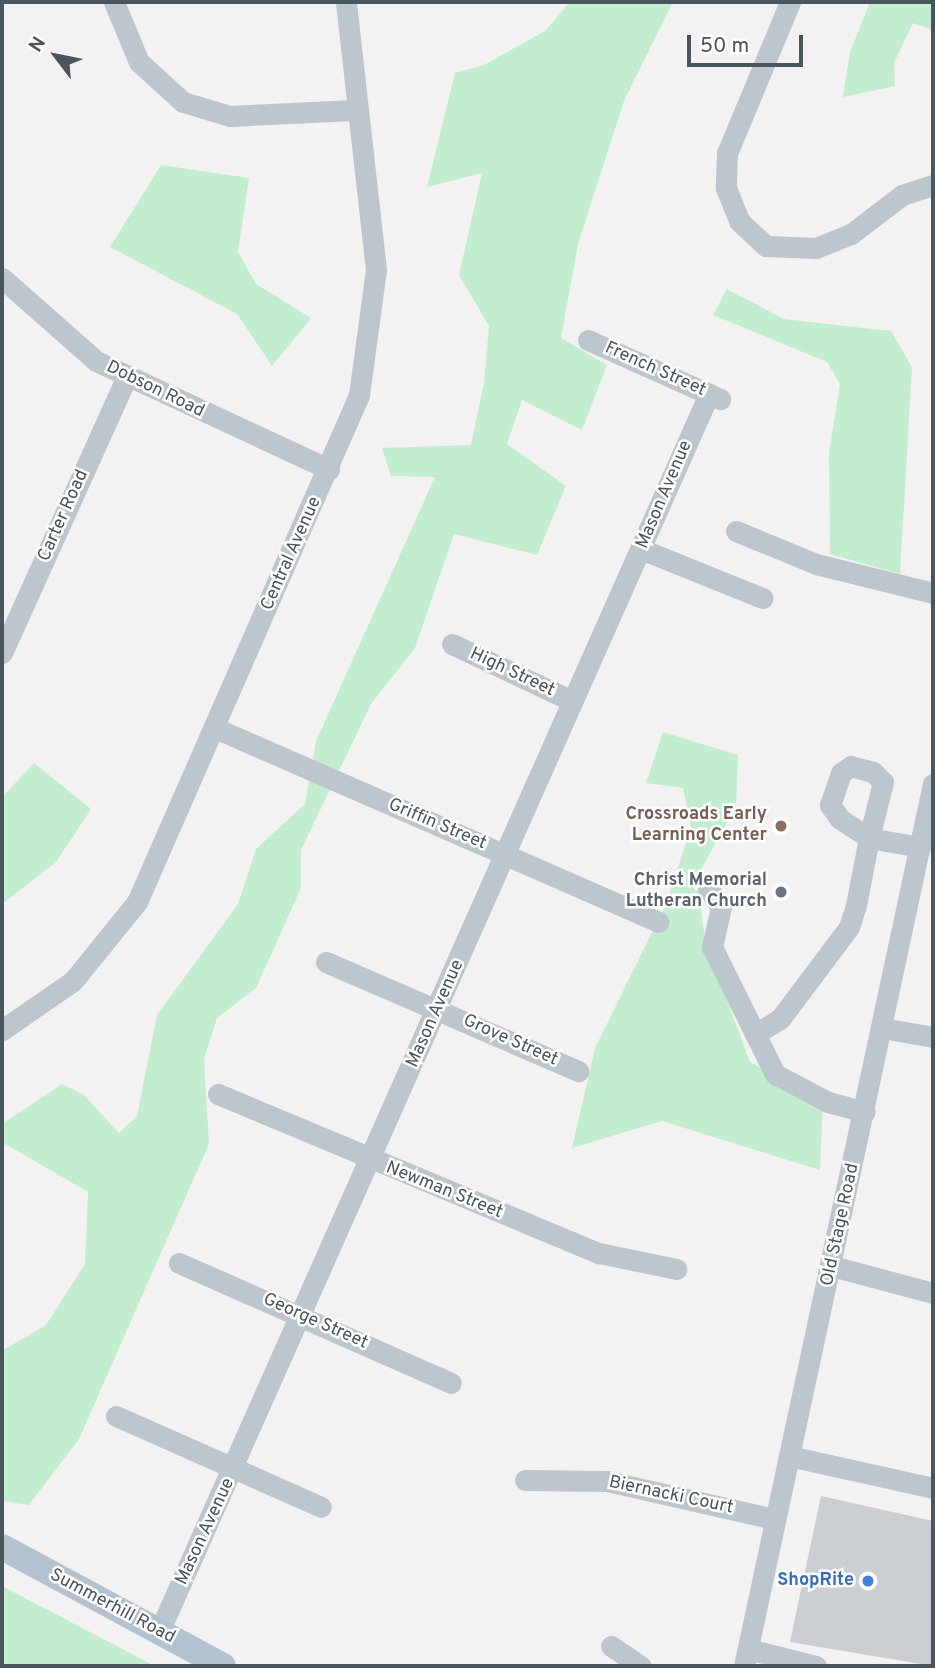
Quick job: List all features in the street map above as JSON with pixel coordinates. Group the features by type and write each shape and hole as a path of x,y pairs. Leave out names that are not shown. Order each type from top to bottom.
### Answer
{"main road":[{"name":"Summerhill Road","path":"2,1547 223,1666"}],"street":[{"path":"114,2 139,62 183,102 230,116 354,110"},
{"name":"Central Avenue","path":"2,1030 73,981 119,931 153,872 359,395 375,312 373,228 354,110 346,2"},
{"path":"790,2 727,153 726,188 739,220 766,246 816,248 851,234 902,195 933,185"},
{"name":"Dobson Road","path":"2,278 61,336 126,379 329,469"},
{"name":"French Street","path":"588,340 716,396"},
{"name":"Carter Road","path":"2,653 126,379"},
{"name":"Mason Avenue","path":"159,1632 234,1470 572,701 716,396"},
{"path":"736,531 816,564 933,593"},
{"path":"641,550 762,598"},
{"name":"High Street","path":"452,644 572,701"},
{"name":"Griffin Street","path":"215,728 658,922"},
{"name":"Old Stage Road","path":"746,1658 774,1519 866,1112 933,784"},
{"path":"755,1034 780,1019 849,927 869,838 920,847"},
{"path":"708,888 722,907 712,947 775,1074 828,1102 866,1112"},
{"name":"Grove Street","path":"326,962 578,1071"},
{"path":"882,1028 933,1037"},
{"name":"Newman Street","path":"218,1094 371,1161 598,1253 676,1269"},
{"name":"George Street","path":"179,1263 451,1383"},
{"path":"832,1266 933,1293"},
{"path":"116,1416 321,1507"},
{"path":"789,1456 933,1488"},
{"name":"Biernacki Court","path":"524,1480 607,1481 774,1519"},
{"path":"611,1646 641,1666"},
{"path":"746,1658 816,1666"}],"green space":[{"path":"570,2 673,2 624,101 578,244 561,338 607,365 582,430 522,400 507,444 566,486 537,555 454,534 415,648 371,704 301,850 301,888 256,988 217,1018 204,1059 209,1144 79,1439 29,1505 2,1501 2,1351 46,1325 85,1264 88,1192 2,1142 2,1124 62,1084 84,1095 119,1133 137,1116 157,1015 238,904 256,849 305,804 316,741 435,477 391,476 382,448 471,445 484,383 489,326 459,275 482,173 427,187 455,73 484,65 545,31"},
{"path":"870,2 933,2 933,30 913,23 894,63 895,86 843,97 850,52"},
{"path":"161,165 249,178 238,252 256,284 311,318 272,366 237,314 110,247"},
{"path":"727,289 784,319 891,331 912,367 900,574 830,554 829,453 840,384 827,362 713,315"},
{"path":"663,732 738,755 736,806 697,877 705,941 750,1062 823,1101 820,1170 662,1121 572,1148 595,1048 666,904 691,828 683,788 646,783"},
{"path":"34,763 91,809 56,862 2,904 2,797"},
{"path":"2,1586 155,1666 2,1666"}],"building":[{"name":"ShopRite","path":"821,1496 933,1521 933,1666 790,1642"}],"place":[{"name":"Crossroads Early Learning Center","path":"781,826"},
{"name":"Christ Memorial Lutheran Church","path":"781,892"},
{"name":"ShopRite","path":"868,1581"}]}
